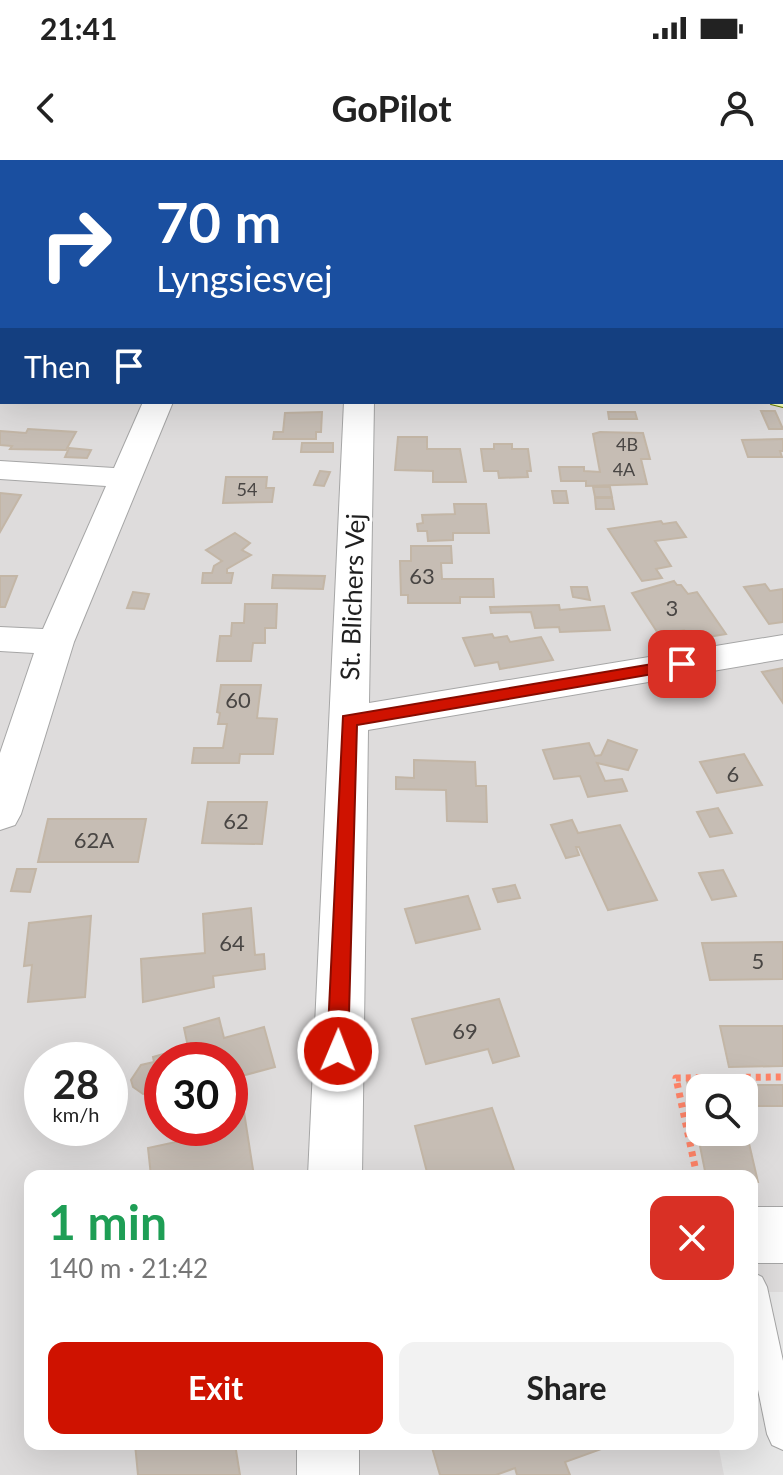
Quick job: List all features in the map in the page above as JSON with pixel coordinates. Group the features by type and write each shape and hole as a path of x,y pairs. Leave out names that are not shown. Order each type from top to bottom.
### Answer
{"street":[{"path":"0,814 56,642 157,404"},
{"name":"St. Blichers Vej","path":"335,1170 359,404"},
{"path":"0,470 124,478"},
{"path":"0,639 56,642"},
{"path":"349,720 783,647"},
{"path":"758,1235 783,1235"},
{"path":"328,1450 328,1475"}],"lane":[{"path":"758,1315 783,1434"}],"path":[{"path":"696,1170 676,1078 783,1077"}],"shaded area":[{"path":"0,404 783,404 783,1475 0,1475"},
{"path":"758,1292 783,1292 783,1475 724,1475 719,1450 758,1450"}],"building":[{"path":"761,411 775,411 783,429 769,429"},
{"path":"322,412 321,432 316,432 316,439 273,439 274,432 283,432 285,413"},
{"path":"608,412 635,412 637,419 609,419"},
{"path":"28,429 76,432 66,450 10,449 12,446 0,445 0,431 26,433"},
{"path":"643,433 650,459 641,459 647,484 586,486 586,481 561,481 559,467 584,467 584,471 600,472 593,434"},
{"path":"398,437 427,437 427,449 460,449 466,482 433,482 433,471 395,470"},
{"path":"783,439 782,457 748,457 742,440"},
{"path":"302,443 333,443 333,452 301,452"},
{"path":"494,444 512,444 512,449 528,449 531,471 527,471 528,477 499,478 498,471 484,471 481,449 494,449"},
{"path":"69,448 91,450 87,458 65,457"},
{"path":"320,471 330,472 324,486 314,485"},
{"path":"226,477 267,477 266,488 274,488 272,502 223,503"},
{"path":"593,487 610,487 612,497 595,497"},
{"path":"552,491 566,491 568,503 554,503"},
{"path":"0,493 21,495 0,532"},
{"path":"595,498 612,498 614,509 596,509"},
{"path":"454,504 486,504 489,533 453,533 453,540 428,541 427,531 418,531 417,524 423,523 422,515 455,514"},
{"path":"661,521 663,524 676,522 686,537 655,541 671,566 656,569 662,578 642,581 608,529"},
{"path":"235,533 250,543 242,550 251,555 227,569 227,573 233,573 231,583 202,583 203,573 212,573 214,566 222,561 206,550"},
{"path":"411,546 451,546 452,563 441,563 442,579 493,579 494,597 460,597 460,603 408,603 408,595 401,595 400,561 411,561"},
{"path":"273,575 325,576 323,589 272,588"},
{"path":"0,576 17,576 5,607 0,607"},
{"path":"674,581 688,594 697,592 726,634 691,640 684,630 659,635 632,593"},
{"path":"765,584 770,591 783,589 783,622 769,624 744,587"},
{"path":"571,587 587,587 590,600 573,597"},
{"path":"133,592 149,594 144,609 127,608"},
{"path":"245,604 277,604 276,628 265,628 265,643 253,643 251,661 217,661 220,636 231,636 232,623 244,623"},
{"path":"559,605 560,610 604,606 610,630 560,632 559,627 535,628 531,612 491,613 490,607"},
{"path":"492,634 494,638 507,636 510,642 541,637 553,660 500,669 498,662 475,666 463,638"},
{"path":"783,668 783,703 762,672"},
{"path":"221,685 261,685 257,718 277,719 273,754 240,754 239,763 192,763 194,748 223,748 227,724 218,724 220,713 217,712"},
{"path":"608,740 637,750 628,770 597,763 605,781 622,779 627,791 588,797 580,776 554,779 543,750 589,743 595,756 601,755"},
{"path":"744,754 762,785 717,793 700,762"},
{"path":"414,760 475,762 476,786 486,786 487,822 447,821 446,790 396,789 396,777 414,778"},
{"path":"208,802 267,802 262,844 202,843"},
{"path":"718,808 732,833 710,837 697,812"},
{"path":"48,819 146,819 138,862 38,862"},
{"path":"572,820 578,833 620,825 657,900 608,910 579,847 576,847 579,855 566,858 551,825"},
{"path":"17,869 36,869 30,892 11,891"},
{"path":"723,870 736,896 712,900 699,873"},
{"path":"515,885 520,898 498,902 493,889"},
{"path":"468,896 480,929 416,943 405,909"},
{"path":"251,908 255,955 264,954 265,969 213,976 214,987 143,1002 141,959 205,953 203,914"},
{"path":"91,916 85,997 28,1002 32,965 24,966 29,923"},
{"path":"783,942 783,979 710,980 702,943"},
{"path":"499,999 519,1056 493,1063 488,1049 426,1064 412,1019"},
{"path":"219,1018 224,1038 264,1027 275,1067 248,1074 248,1042 187,1042 184,1028"},
{"path":"720,1026 783,1026 783,1066 729,1067"},
{"path":"144,1064 143,1094 133,1087 131,1080"},
{"path":"758,1085 783,1085 783,1106 758,1106"},
{"path":"492,1108 514,1170 426,1170 415,1126"},
{"path":"248,1138 253,1170 150,1170 148,1148 248,1146"},
{"path":"700,1146 750,1146 755,1170 705,1170"},
{"path":"136,1450 236,1450 240,1475 138,1475"},
{"path":"433,1450 599,1450 565,1462 570,1475 517,1475 515,1468 496,1475 440,1475"}],"route":[{"path":"338,1051 349,720 682,664"}]}
